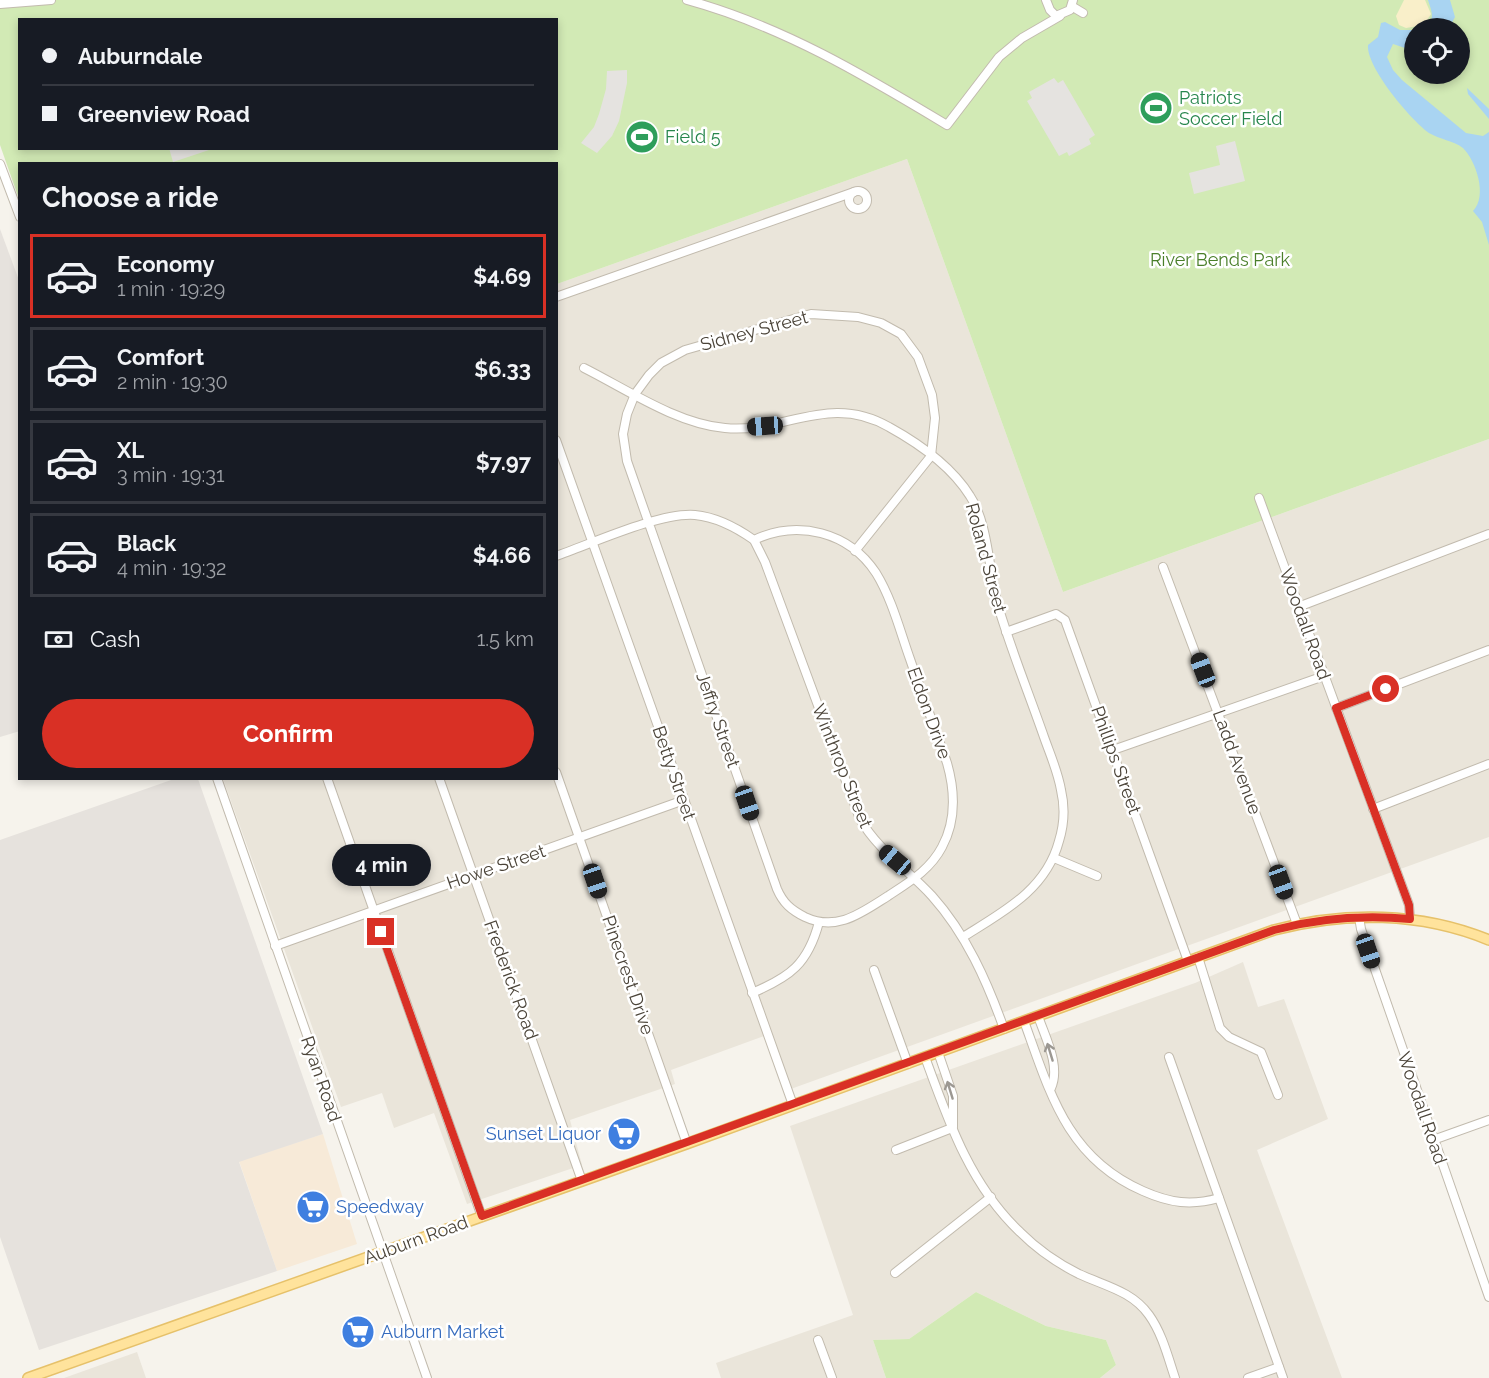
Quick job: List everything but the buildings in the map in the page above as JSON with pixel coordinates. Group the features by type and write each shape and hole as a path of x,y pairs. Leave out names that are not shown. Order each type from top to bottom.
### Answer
{"main road":[{"name":"Auburn Road","path":"28,1378 687,1144 1193,959 1296,924 1359,917 1410,919 1438,924 1489,940"}],"street":[{"path":"0,4 51,0"},
{"path":"687,0 764,26 816,49 947,125 999,57 1022,38 1060,16 1073,3 1083,13"},
{"path":"1046,0 1051,12 1051,21"},
{"path":"1051,12 1060,16"},
{"path":"0,164 18,213"},
{"path":"852,206 849,198 854,192"},
{"path":"558,296 854,192 863,193 867,201 862,208 852,206 841,197"},
{"name":"Sidney Street","path":"635,394 660,363 685,350 800,316 835,314 858,316 894,328 918,357 934,408 931,456"},
{"name":"Roland Street","path":"584,368 696,423 728,429 765,426 815,412 850,414 887,425 931,456 959,481 972,498 1006,632 1062,791 1063,822 1054,858 1041,880 1027,895 963,937"},
{"name":"Jeffry Street","path":"635,394 627,414 624,442 627,461 777,889 790,908 819,922"},
{"name":"Betty Street","path":"558,446 752,993 794,1105"},
{"path":"855,551 931,456"},
{"name":"Woodall Road","path":"1259,498 1409,905 1410,919"},
{"path":"558,555 649,523 670,517 695,515 726,524 754,540"},
{"name":"Eldon Drive","path":"754,540 766,535 802,529 828,535 855,551 875,573 886,595 952,778 952,813 945,840 931,863 915,878"},
{"path":"1298,607 1489,534"},
{"name":"Winthrop Street","path":"754,540 765,562 860,819 881,848 915,878 963,937 984,977 1004,1029"},
{"name":"Ladd Avenue","path":"1163,567 1296,924"},
{"name":"Phillips Street","path":"1006,632 1056,615 1065,620 1221,1028 1229,1037 1261,1052 1278,1095"},
{"path":"1336,708 1489,650"},
{"path":"1113,750 1324,676"},
{"path":"1373,809 1489,764"},
{"name":"Pinecrest Drive","path":"558,777 687,1144"},
{"name":"Ryan Road","path":"218,780 427,1378"},
{"path":"328,780 482,1216"},
{"name":"Frederick Road","path":"440,780 582,1181"},
{"name":"Howe Street","path":"275,946 684,800"},
{"path":"1054,858 1097,876"},
{"path":"752,993 783,980 801,962 819,922 831,924 854,917 915,878"},
{"name":"Woodall Road","path":"1359,917 1361,930 1489,1297"},
{"path":"874,970 908,1064"},
{"path":"1038,1016 1054,1068 1054,1082 1050,1088"},
{"path":"1024,1021 1056,1107 1076,1141 1105,1170 1120,1180 1166,1201 1194,1204 1219,1198"},
{"path":"938,1052 953,1096 952,1128"},
{"path":"925,1057 966,1160 991,1197 1018,1231 1054,1260 1082,1275 1122,1291 1140,1305 1155,1324 1175,1378"},
{"path":"1169,1057 1283,1378"},
{"path":"1433,1140 1489,1120"},
{"path":"896,1150 952,1128"},
{"path":"895,1273 991,1197"},
{"path":"818,1340 832,1378"},
{"path":"1248,1378 1279,1367"}],"shaded area":[{"path":"627,70 627,83 619,121 612,136 597,153 581,143 594,127 599,114 606,89 607,71"},
{"path":"1054,78 1058,83 1063,80 1095,135 1089,139 1091,144 1069,156 1067,152 1059,156 1027,101 1032,98 1029,92"},
{"path":"1235,141 1245,181 1194,194 1189,173 1220,165 1216,146"},
{"path":"170,150 209,150 173,162"},
{"path":"907,159 1063,592 1489,439 1489,837 788,1090 767,1035 671,1070 675,1084 570,1120 582,1165 467,1204 434,1113 394,1128 382,1093 341,1107 223,780 558,780 558,284"},
{"path":"0,229 18,278 18,732 0,737"},
{"path":"171,780 198,780 323,1134 239,1162 277,1271 39,1350 0,1237 0,840"},
{"path":"1243,962 1258,1007 1284,999 1328,1119 1257,1150 1342,1378 1100,1378 1116,1365 1106,1340 1046,1326 976,1292 909,1339 873,1340 886,1378 721,1378 716,1363 853,1315 790,1126 1195,983"},
{"path":"323,1134 357,1244 277,1271 239,1161"},
{"path":"137,1352 146,1378 64,1378"}],"green space":[{"name":"River Bends Park","path":"0,0 1489,0 1489,439 1063,592 907,159 558,284 558,162 18,162 18,196 0,145"},
{"path":"976,1292 1046,1326 1106,1340 1116,1365 1100,1378 886,1378 873,1340 909,1339"}],"sand":[{"path":"1404,0 1425,0 1431,14 1428,18 1404,18 1404,27 1399,25 1396,16"}],"water":[{"path":"1428,0 1450,0 1455,17 1431,18"},
{"path":"1385,22 1404,30 1404,48 1393,44 1387,57 1393,70 1404,84 1466,133 1483,136 1489,132 1489,245 1482,222 1473,211 1480,197 1480,188 1476,170 1468,154 1463,148 1429,133 1421,126 1401,105 1374,66 1368,45 1378,37 1381,23"},
{"path":"1467,88 1489,109 1489,119 1468,94"}],"place":[{"name":"Patriots Soccer Field","path":"1156,108"},
{"name":"Field 5","path":"642,137"},
{"name":"Sunset Liquor","path":"624,1134"},
{"name":"Speedway","path":"313,1207"},
{"name":"Auburn Market","path":"358,1332"}],"route":[{"path":"381,932 482,1216 1274,930 1329,919 1390,917 1410,919 1409,905 1336,708 1386,689"}]}
